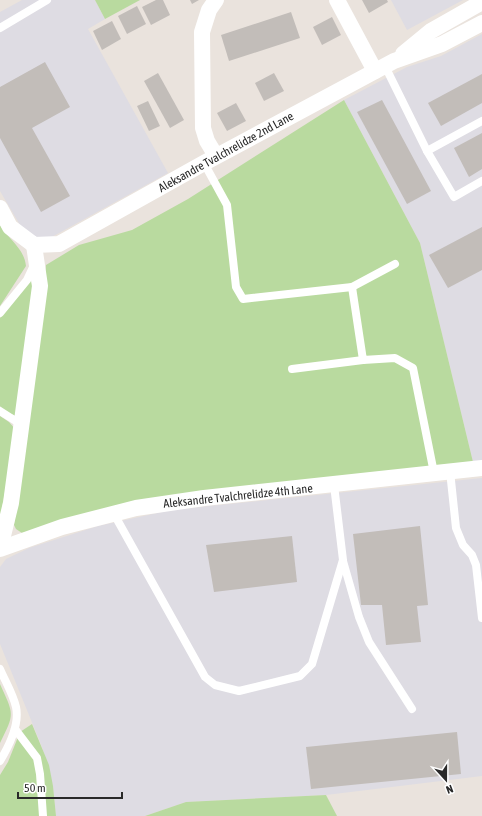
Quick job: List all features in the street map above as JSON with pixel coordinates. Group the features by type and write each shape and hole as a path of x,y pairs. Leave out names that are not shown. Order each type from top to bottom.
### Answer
{"street":[{"path":"210,159 207,141 202,128 202,32 209,10 216,0"},
{"path":"337,0 385,66"},
{"name":"Aleksandre Tvalchrelidze 2nd Lane","path":"385,66 431,30 482,2"},
{"name":"Aleksandre Tvalchrelidze 2nd Lane","path":"34,245 58,244 210,159 385,66 442,44 482,23"},
{"path":"0,208 10,227 34,245"},
{"name":"Aleksandre Tvalchrelidze 4th Lane","path":"0,549 11,503 40,286 35,262 34,245"},
{"name":"Aleksandre Tvalchrelidze 4th Lane","path":"0,549 62,527 136,508 204,498 482,468"}],"lane":[{"path":"0,28 47,0"},
{"path":"385,66 428,151 454,197 482,181"},
{"path":"428,151 482,121"},
{"path":"210,159 227,205 236,287 243,299 352,287 395,264"},
{"path":"0,313 27,280 35,262"},
{"path":"352,287 362,360"},
{"path":"292,369 362,360 395,358 413,368 434,473"},
{"path":"0,411 22,424"},
{"path":"450,471 456,528 463,545 472,555 476,565 482,618"},
{"path":"334,485 343,560 359,617 369,642 412,709"},
{"path":"114,514 205,677 215,685 239,691 300,676 312,664 343,560"},
{"path":"0,669 16,708 15,729 7,749 0,761"},
{"path":"15,729 37,758 40,774 43,816"}],"shaded area":[{"path":"22,0 95,0 105,19 88,29 168,173 50,238 36,238 20,225 0,191 0,12"},
{"path":"391,0 463,0 407,30"},
{"path":"482,34 482,461 473,462 420,243 344,100 407,67 441,56"},
{"path":"482,478 482,776 326,795 186,802 145,816 56,816 53,786 42,747 0,644 0,567 6,559 29,548 98,526 171,510"}],"green space":[{"path":"95,0 140,0 105,19"},
{"path":"344,100 420,243 473,462 22,533 16,529 14,525 46,265 79,245 132,230 188,199"},
{"path":"0,225 19,249 25,260 26,266 0,306"},
{"path":"31,280 33,288 19,417 3,411 0,406 0,318"},
{"path":"0,416 9,422 16,430 0,520"},
{"path":"0,684 8,702 11,714 0,743"},
{"path":"32,724 49,765 56,816 0,816 0,775 8,762 20,732"},
{"path":"326,795 337,816 145,816 186,802"}],"building":[{"path":"156,0 163,0 170,15 151,25 142,7"},
{"path":"190,0 199,0 192,4"},
{"path":"362,0 387,0 388,2 369,13"},
{"path":"137,6 146,24 127,34 118,16"},
{"path":"291,12 300,38 229,61 221,35"},
{"path":"332,17 341,35 322,45 313,27"},
{"path":"112,21 121,39 102,50 93,31"},
{"path":"45,62 70,107 32,128 70,196 41,212 0,138 0,87"},
{"path":"158,73 184,120 170,128 144,81"},
{"path":"274,73 284,91 264,101 255,83"},
{"path":"482,74 482,103 441,126 428,103"},
{"path":"382,100 431,191 407,204 357,112"},
{"path":"148,101 160,126 149,131 137,106"},
{"path":"236,103 246,121 227,131 217,113"},
{"path":"482,133 482,169 469,177 454,148"},
{"path":"482,227 482,270 448,288 429,255"},
{"path":"420,526 428,605 417,606 421,642 386,645 382,605 361,605 353,534"},
{"path":"292,536 297,582 214,592 206,545"},
{"path":"457,732 461,774 311,789 306,747"}]}
